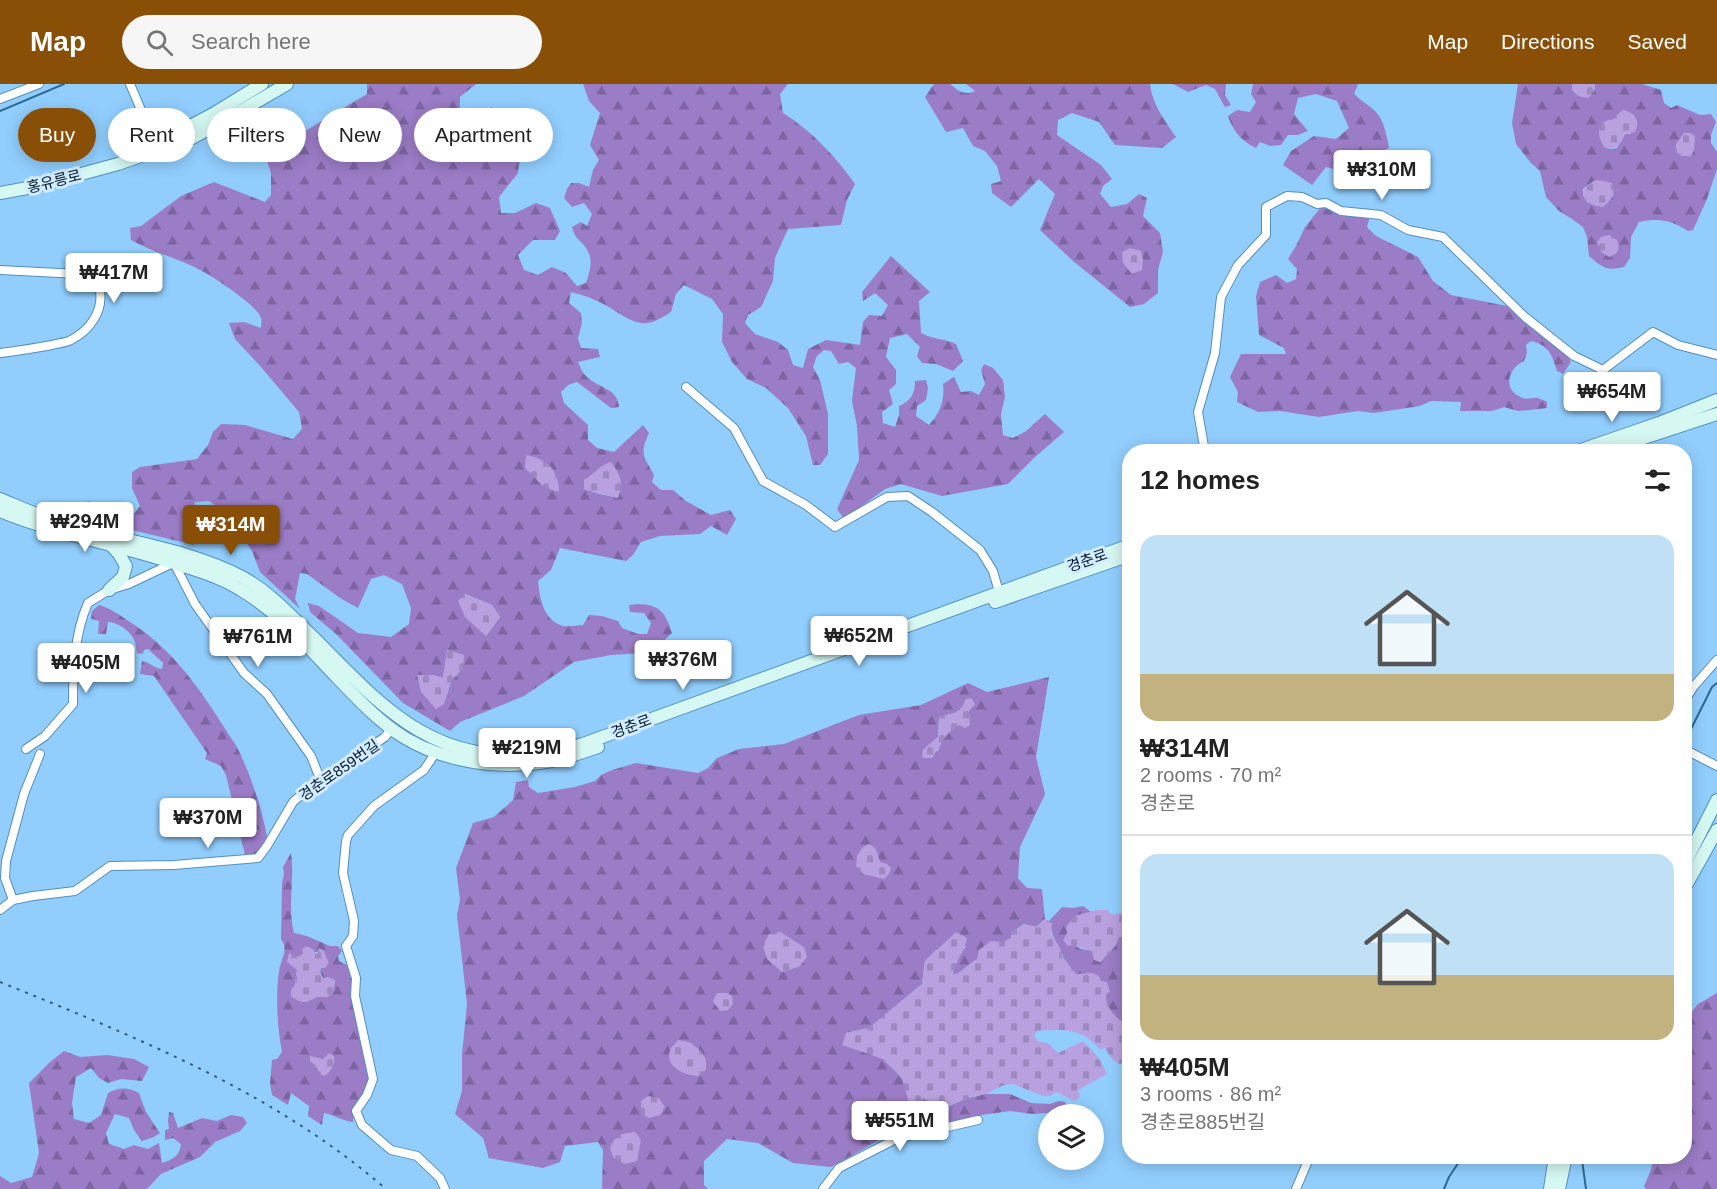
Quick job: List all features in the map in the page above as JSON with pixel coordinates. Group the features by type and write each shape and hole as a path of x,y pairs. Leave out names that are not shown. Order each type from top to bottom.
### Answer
{"street":[{"path":"0,99 39,84"},
{"path":"130,84 140,108"},
{"name":"홍유릉로","path":"195,124 262,84"},
{"name":"홍유릉로","path":"195,136 287,84"},
{"name":"홍유릉로","path":"0,193 33,187 124,162"},
{"path":"1204,444 1198,412 1215,353 1221,297 1238,266 1266,235 1266,207 1287,196 1302,197 1317,204 1326,202 1341,212 1382,214 1408,230 1443,237 1525,317 1574,356 1603,370 1653,332 1678,345 1717,356"},
{"path":"0,270 79,274 99,291 102,302 96,318 87,329 69,341 0,353"},
{"path":"686,387 734,428 763,481 806,505 835,527 887,497 908,496 980,550 993,571 999,592"},
{"path":"1598,444 1717,400"},
{"path":"1625,444 1717,414"},
{"name":"경춘로","path":"0,499 52,520 176,558 239,589 266,606 291,628 362,703 406,738 436,752 481,763 509,765 543,763 580,754 1122,558"},
{"name":"경춘로","path":"0,511 68,534 176,558 199,560 242,577 268,594 364,690 417,730 450,746 484,754 514,756 546,753 584,744 1122,548"},
{"path":"26,749 45,736 73,704 74,663 80,627 88,603 109,590 123,577 126,566 110,544"},
{"path":"109,590 129,584 176,558 195,604 244,673 267,694 311,756 321,781"},
{"path":"1692,689 1717,660"},
{"name":"경춘로859번길","path":"0,910 13,900 75,891 110,866 174,865 258,858 293,802 309,788 385,737 392,728"},
{"path":"436,752 424,770 374,806 348,835 343,873 354,921 352,936 346,946 356,978 355,996 373,1079 367,1095 356,1112 362,1125 391,1150 417,1156 440,1178 444,1189"},
{"path":"1692,753 1717,766"},
{"path":"13,900 5,878 6,861 24,794 40,754"},
{"path":"1692,849 1717,800"},
{"path":"1692,875 1717,830"},
{"path":"825,1188 839,1168 896,1139 978,1120"},
{"path":"1296,1189 1307,1164"},
{"path":"1550,1189 1554,1164"},
{"path":"1559,1189 1564,1164"}],"green space":[{"path":"367,84 476,84 460,97 460,108 414,108 414,162 519,162 518,173 499,197 501,213 515,213 536,203 550,208 560,231 555,240 533,240 518,255 524,270 538,275 552,267 566,273 577,286 586,283 591,261 572,227 581,222 587,226 592,214 584,203 572,207 564,198 571,183 589,187 593,170 599,160 590,145 600,113 589,101 583,84 788,84 780,94 783,113 823,145 855,184 847,200 841,225 788,229 775,258 773,281 761,307 748,315 745,323 755,334 778,342 788,350 793,365 803,368 808,349 826,340 860,345 863,322 869,315 882,316 888,305 875,293 863,301 862,292 891,256 930,292 919,301 921,333 956,344 963,361 953,371 936,364 922,363 917,356 920,347 907,334 890,338 886,357 896,370 896,384 889,390 893,404 882,412 883,423 895,427 899,406 912,396 915,381 926,380 928,388 926,400 917,406 916,416 929,425 941,406 943,384 954,377 961,392 971,391 979,395 985,384 981,370 984,364 993,368 1003,380 1005,397 1001,414 1003,435 1013,438 1026,431 1045,414 1064,432 1008,484 942,496 901,484 885,489 844,519 837,509 859,460 857,426 852,401 856,368 848,362 839,364 831,351 824,350 817,356 813,367 820,380 828,414 828,454 820,465 813,465 806,436 788,408 766,388 747,379 732,362 722,342 723,314 712,299 684,285 676,294 671,312 657,320 645,323 636,322 598,301 571,292 569,303 581,313 582,323 578,338 581,348 598,349 600,357 578,362 590,379 615,395 619,407 611,408 577,382 568,385 561,392 564,403 588,425 588,440 597,448 614,452 643,425 649,433 644,446 644,455 654,475 652,482 661,490 673,490 686,501 711,515 730,510 736,519 727,535 711,526 700,534 660,536 641,542 626,561 560,548 551,570 538,581 544,608 556,623 563,626 583,625 589,615 602,616 618,621 622,628 638,634 647,634 651,623 644,613 630,612 629,605 638,604 652,606 662,612 672,633 656,648 642,653 611,655 574,662 524,696 460,722 450,731 403,703 336,634 310,612 308,603 319,606 358,633 391,637 409,624 411,608 402,584 384,575 371,579 358,608 307,574 300,573 295,599 300,609 260,572 236,520 209,501 195,502 193,510 200,519 194,545 74,516 75,510 84,506 88,501 133,515 140,506 132,488 132,472 140,467 197,459 208,445 213,432 221,424 245,425 293,439 302,429 299,412 235,339 229,323 244,322 261,328 261,319 253,307 204,272 131,240 130,228 141,226 181,196 214,182 265,202 271,195 271,173 267,162 306,162 306,130 318,123 318,162 402,162 402,108 344,108 367,94","holes":["595,474 618,498 584,489 584,480","465,594 492,605 500,617 486,636 459,601","448,651 463,668 451,681 447,695 433,675 443,678"]},
{"path":"934,84 950,84 959,91 968,93 975,91 966,84 1150,84 1156,105 1176,137 1162,148 1115,145 1099,122 1072,113 1058,120 1057,135 1101,165 1112,179 1103,186 1100,194 1111,207 1127,204 1139,194 1147,198 1143,216 1160,233 1163,252 1158,270 1158,293 1144,304 1130,307 1073,261 1040,230 1055,194 1039,179 1011,207 992,193 991,184 1001,181 997,166 985,151 973,146 963,128 946,132 925,97"},
{"path":"1173,84 1226,84 1225,95 1231,105 1225,107 1215,89 1206,85 1188,92"},
{"path":"1253,84 1358,84 1354,94 1379,115 1389,148 1341,171 1326,167 1312,185 1283,165 1291,151 1314,136 1336,139 1349,128 1337,101 1316,94 1298,98 1294,114 1308,131 1298,135 1288,135 1281,145 1270,146 1260,142 1256,148 1238,135 1228,116 1237,110 1250,112 1256,102 1251,94"},
{"path":"1518,84 1572,84 1572,90 1595,89 1595,84 1642,84 1661,90 1664,103 1671,108 1677,105 1700,115 1711,114 1716,122 1711,135 1711,143 1717,152 1717,169 1693,230 1688,231 1665,221 1639,222 1631,237 1630,258 1624,267 1613,269 1601,266 1589,256 1587,237 1583,227 1559,211 1546,197 1540,171 1516,144 1512,123","holes":["1618,114 1631,134 1625,134 1617,148 1605,148 1613,120","1594,181 1608,183 1588,203 1583,195 1583,189"]},
{"path":"1572,84 1595,84 1595,89 1588,98 1583,97 1572,90"},
{"path":"1623,110 1636,117 1635,132 1625,134 1616,147 1605,148 1600,138 1600,126 1612,120"},
{"path":"1684,133 1695,136 1691,156 1682,156 1675,151 1676,144"},
{"path":"1598,180 1612,183 1614,190 1603,207 1591,204 1583,195 1584,189"},
{"path":"1321,207 1330,208 1347,216 1370,216 1367,227 1376,236 1418,257 1433,281 1451,295 1507,306 1529,326 1567,354 1571,362 1563,374 1557,371 1546,348 1531,341 1526,345 1527,353 1524,361 1511,374 1510,385 1516,395 1525,399 1544,400 1547,402 1547,408 1518,411 1504,407 1492,411 1460,411 1461,402 1431,401 1420,406 1374,413 1358,411 1319,417 1280,411 1258,412 1237,402 1238,392 1230,377 1241,354 1286,354 1284,348 1259,335 1256,296 1260,282 1276,275 1287,283 1296,279 1297,269 1288,259 1305,227"},
{"path":"1609,235 1617,240 1618,249 1617,253 1609,257 1601,252 1597,242 1601,237"},
{"path":"1130,248 1141,251 1143,259 1142,270 1132,274 1123,263 1122,252"},
{"path":"526,455 540,459 550,467 557,478 559,492 544,487 525,468"},
{"path":"611,462 620,479 621,488 618,498 584,489 584,480 603,465"},
{"path":"464,594 492,605 500,617 486,636 465,617 458,601"},
{"path":"99,605 114,611 142,630 169,654 202,694 235,744 253,784 266,831 268,842 257,854 245,855 226,775 221,766 205,759 207,753 154,676 140,674 142,661 162,669 163,663 148,649 144,650 143,654 137,653 135,641 126,629 119,625 108,622 106,634 98,634 99,621 91,619 92,611"},
{"path":"447,650 464,655 463,668 451,681 444,704 436,709 421,692 417,675 433,675 443,678"},
{"path":"1049,677 1036,757 1045,794 1020,847 1018,878 1027,888 1042,889 1045,919 1036,927 1024,924 1013,931 1011,938 959,973 952,975 957,959 966,946 936,950 925,961 922,984 869,1028 846,1033 883,1059 924,1098 936,1105 947,1107 985,1094 1010,1094 1031,1103 1050,1104 1038,1104 1038,1114 1010,1111 982,1115 954,1123 926,1120 912,1132 892,1133 831,1167 793,1163 758,1143 727,1139 704,1161 704,1185 708,1189 602,1189 603,1150 598,1142 565,1146 560,1162 543,1168 489,1158 483,1138 455,1114 462,1091 462,1054 467,1004 457,915 460,900 456,868 473,823 494,817 513,800 516,782 528,780 529,787 538,793 595,781 612,770 636,763 698,773 708,768 717,758 739,749 784,744 859,715 921,705 968,683 987,692","holes":["966,699 959,724 946,736 938,751 923,750 938,737 939,718 961,709","875,848 880,862 879,877 863,874","780,932 804,948 800,966 781,972"]},
{"path":"971,698 975,704 969,711 970,725 965,728 959,725 954,728 932,758 922,758 923,750 938,737 939,718 955,713 961,709 966,699"},
{"path":"869,844 875,848 880,862 891,868 884,879 863,874 856,866 857,856 863,847"},
{"path":"291,853 291,913 294,933 330,946 338,946 342,951 338,956 339,961 347,965 352,983 369,1076 353,1122 324,1113 322,1125 308,1116 309,1106 291,1093 288,1105 272,1095 270,1083 272,1060 277,1059 282,1052 277,998 278,976 285,949 281,939 283,867","holes":["324,951 326,958 320,970 323,978 335,980 333,993 327,997 317,997 306,1002 291,996 297,970 292,965 289,954 298,957 307,953"]},
{"path":"1083,906 1091,912 1082,915 1074,945 1092,951 1100,962 1115,946 1119,937 1122,937 1122,1021 1106,1002 1103,985 1098,978 1092,973 1076,975 1056,943 1049,921 1062,907"},
{"path":"1097,910 1107,910 1113,915 1122,912 1122,937 1119,937 1115,946 1100,962 1094,960 1092,951 1068,946 1063,940 1067,933 1066,927 1074,916"},
{"path":"1045,919 1052,923 1051,933 1062,956 1076,974 1092,973 1099,976 1101,981 1107,982 1110,992 1106,994 1107,1004 1116,1017 1122,1021 1122,1064 1112,1059 1104,1047 1101,1050 1088,1038 1075,1032 1037,1031 1034,1036 1039,1042 1048,1043 1058,1053 1083,1041 1102,1064 1107,1074 1078,1090 1080,1097 1075,1101 1056,1092 1050,1096 1043,1096 1013,1084 1004,1085 940,1109 924,1098 910,1107 902,1078 883,1059 842,1045 846,1033 869,1028 922,984 925,961 956,932 967,938 953,975 977,959 979,950 991,941 1003,942 1011,938 1013,931 1025,924 1036,927"},
{"path":"780,932 804,947 807,957 800,966 782,972 767,959 763,946 769,934"},
{"path":"307,946 314,950 314,954 318,953 319,948 324,951 329,964 325,968 320,968 320,972 323,978 328,977 335,980 333,993 327,997 317,997 306,1002 291,996 297,970 287,962 289,953 298,957 303,954 302,949"},
{"path":"717,993 727,993 732,996 733,1004 728,1010 720,1011 713,1001"},
{"path":"1717,993 1717,1189 1646,1189 1644,1186 1652,1164 1692,1164 1692,1011 1698,1004"},
{"path":"678,1040 690,1042 702,1052 706,1060 706,1069 701,1076 683,1073 677,1070 670,1061 671,1048"},
{"path":"64,1051 80,1057 107,1055 134,1059 149,1067 142,1081 121,1079 108,1083 99,1078 91,1068 76,1077 72,1103 74,1119 89,1123 101,1115 108,1093 127,1089 139,1093 146,1112 160,1133 142,1141 129,1118 115,1114 106,1133 109,1144 124,1149 134,1145 148,1149 159,1143 162,1163 175,1157 181,1144 173,1138 165,1140 165,1130 169,1129 169,1112 173,1113 178,1128 202,1118 217,1121 231,1115 243,1117 247,1123 240,1131 215,1142 200,1157 161,1174 147,1189 0,1189 0,1176 11,1183 32,1177 39,1153 29,1083"},
{"path":"329,1053 334,1056 333,1065 324,1076 310,1061 310,1056 323,1059"},
{"path":"648,1096 659,1098 665,1107 660,1115 649,1118 641,1113 641,1101"},
{"path":"1059,1101 1066,1104 1050,1104"},
{"path":"635,1132 641,1139 637,1161 625,1164 614,1159 610,1148 614,1140 622,1134"}],"waterway":[{"path":"0,111 64,84"},
{"path":"1692,727 1712,687 1717,683"},
{"path":"1444,1189 1458,1164"},
{"path":"1583,1164 1586,1189"}],"railway":[{"path":"0,982 152,1046 251,1095 298,1123 386,1189"}]}
